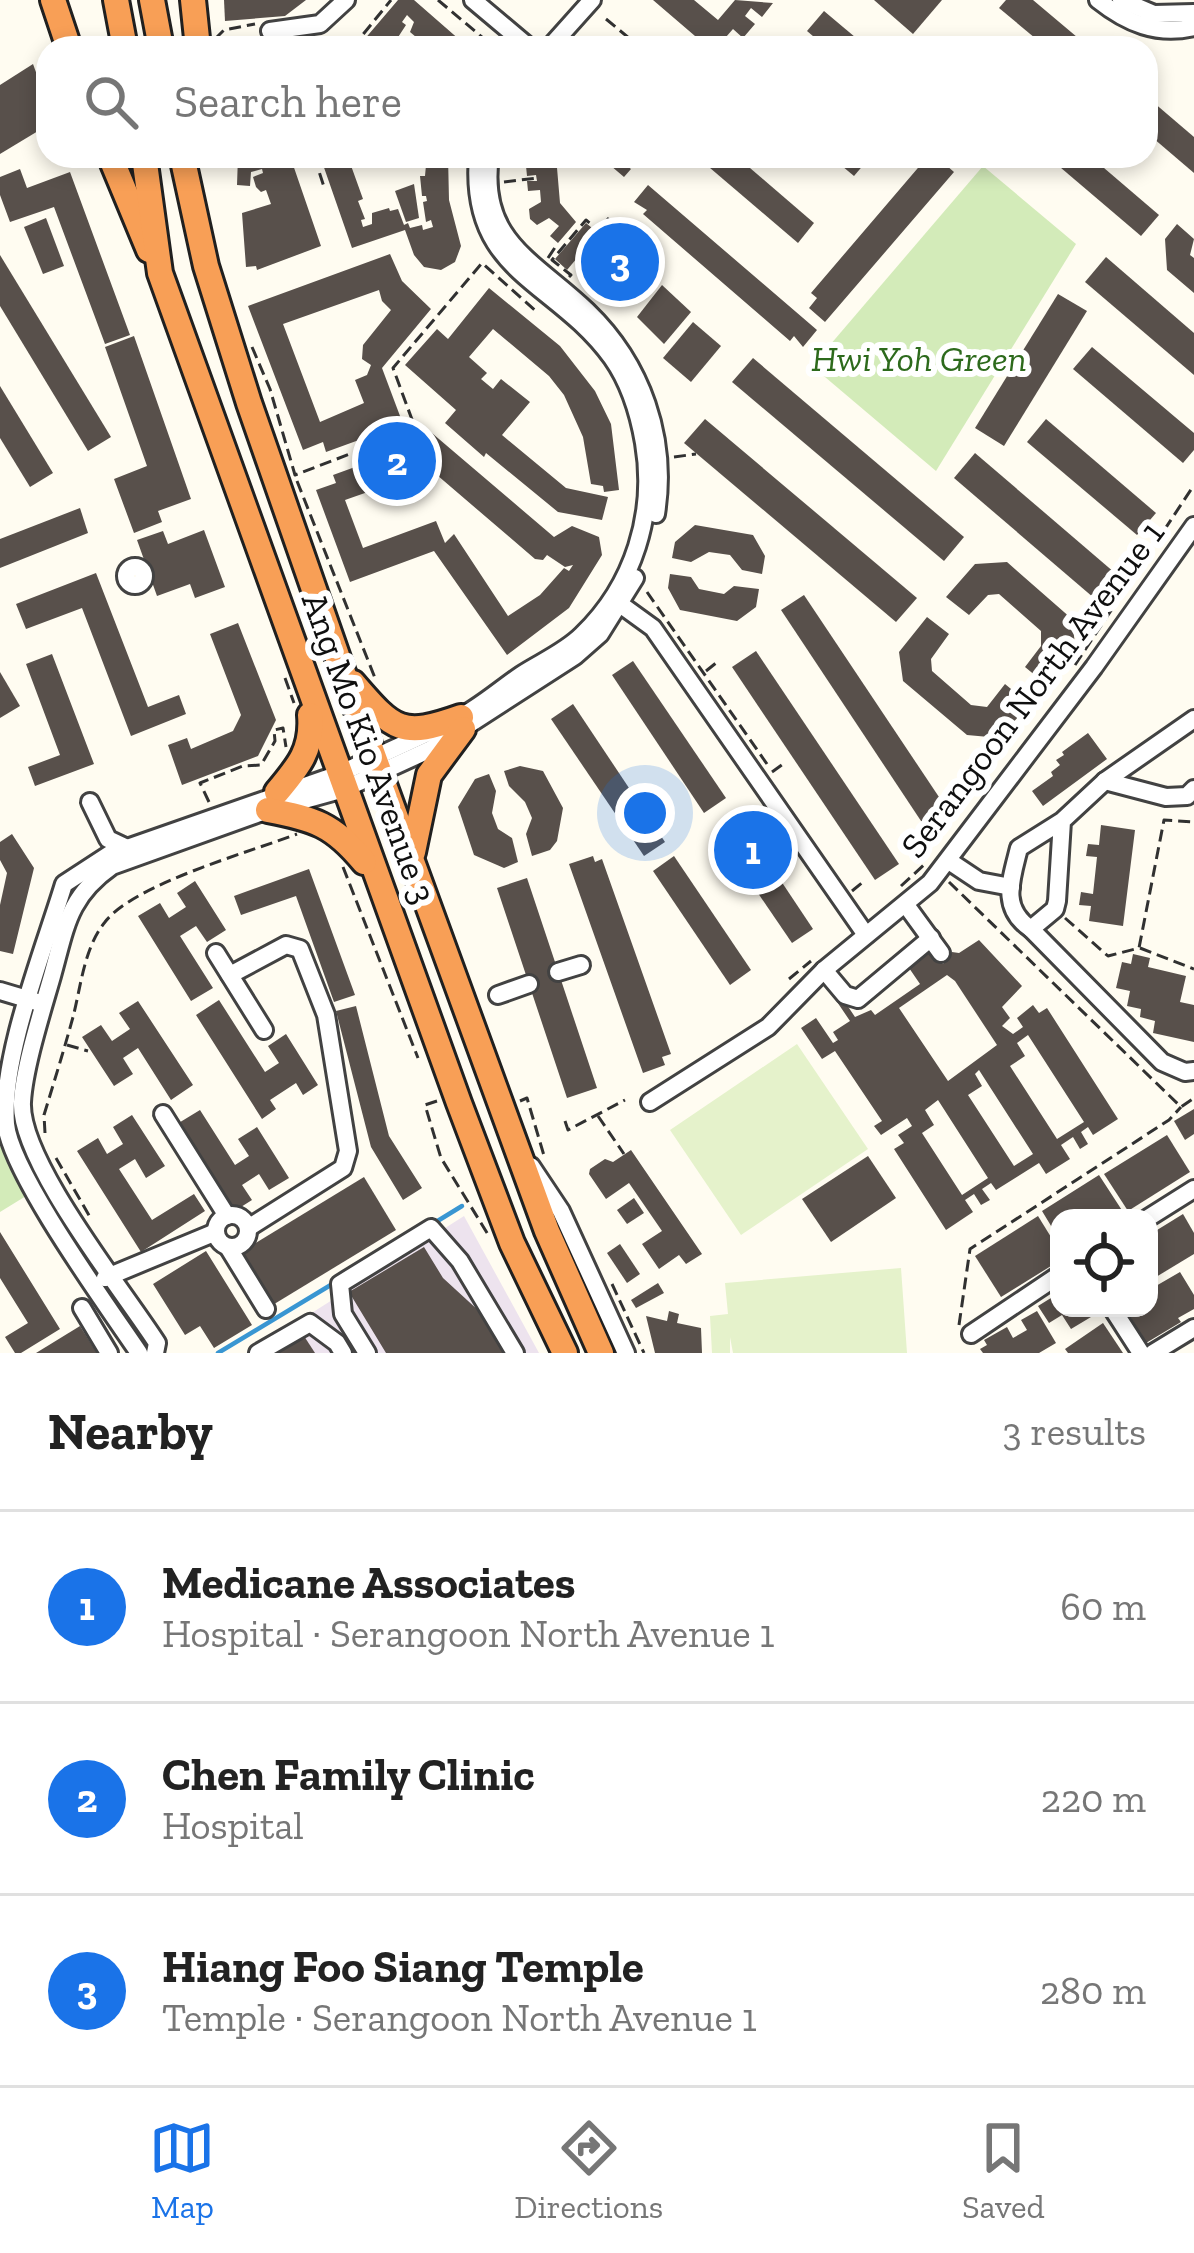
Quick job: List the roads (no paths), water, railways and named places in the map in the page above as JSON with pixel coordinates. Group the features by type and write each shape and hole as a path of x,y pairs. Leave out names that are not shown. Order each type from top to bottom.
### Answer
{"highway":[{"path":"53,0 65,36"},
{"path":"116,0 123,36"},
{"path":"152,0 159,36"},
{"path":"193,0 197,36"},
{"path":"115,168 160,274"},
{"name":"Ang Mo Kio Avenue 3","path":"146,168 160,274 377,878 428,1050 565,1353"},
{"name":"Ang Mo Kio Avenue 3","path":"185,168 206,266 341,667 547,1232 601,1353"},
{"path":"201,168 206,266"},
{"path":"341,667 379,712 402,727 421,731 462,723"},
{"path":"308,682 312,738 307,753 273,801 329,826 377,878"},
{"path":"412,854 429,776 462,723"},
{"path":"428,1050 462,1029 475,1033"}],"street":[{"path":"270,31 320,24 346,0"},
{"path":"457,0 499,36"},
{"path":"473,0 516,36"},
{"path":"560,36 592,0"},
{"path":"1098,0 1150,29 1194,27"},
{"path":"1120,0 1154,14 1194,13"},
{"path":"576,36 605,9"},
{"path":"479,168 482,222 490,239 502,255 583,317"},
{"path":"155,1353 157,1343 32,1151 22,1105 37,1002 64,884 127,848 341,782 462,723 582,636 617,602 641,567 659,494 652,420 620,359 510,245 492,208 490,168"},
{"name":"Serangoon North Avenue 1","path":"650,1102 768,1027 821,963 862,929 906,905 949,860 1194,526"},
{"path":"617,602 653,628 862,929"},
{"path":"1194,719 1019,848 1011,887 1016,919 1162,1062 1194,1071"},
{"path":"1105,781 1166,797 1186,796 1194,790"},
{"path":"139,1353 28,1182 6,1127 8,1073 74,900 90,881 112,866 273,801"},
{"path":"90,802 108,838 127,848"},
{"path":"1031,929 1054,909 1062,820"},
{"path":"949,860 979,881 1011,887"},
{"path":"821,963 845,995 858,999 936,945 906,905"},
{"path":"224,1231 245,1240 248,1228 343,1168 348,1151 326,1015 300,949 286,945 230,975"},
{"path":"216,953 264,1030"},
{"path":"558,972 581,965"},
{"path":"498,995 529,984"},
{"path":"0,991 37,1002"},
{"path":"163,1114 266,1309"},
{"path":"513,1141 562,1211 626,1353"},
{"path":"1158,1212 1194,1189"},
{"path":"93,1283 224,1231 240,1217 248,1228"},
{"path":"368,1353 344,1314 340,1283 431,1228 460,1261 515,1353"},
{"path":"965,1334 1050,1281"},
{"path":"82,1308 109,1353"},
{"path":"1118,1317 1141,1353"},
{"path":"126,1334 143,1323"},
{"path":"258,1353 310,1323 344,1353"},
{"path":"1153,1353 1194,1328"}],"waterway":[{"path":"431,1225 462,1206"},
{"path":"218,1353 334,1283"}],"place":[{"name":"Hiang Foo Siang Temple","path":"620,262"},
{"name":"Chen Family Clinic","path":"397,461"},
{"name":"Medicane Associates","path":"753,850"}],"park label":[{"name":"Hwi Yoh Green","path":"919,358"}]}
